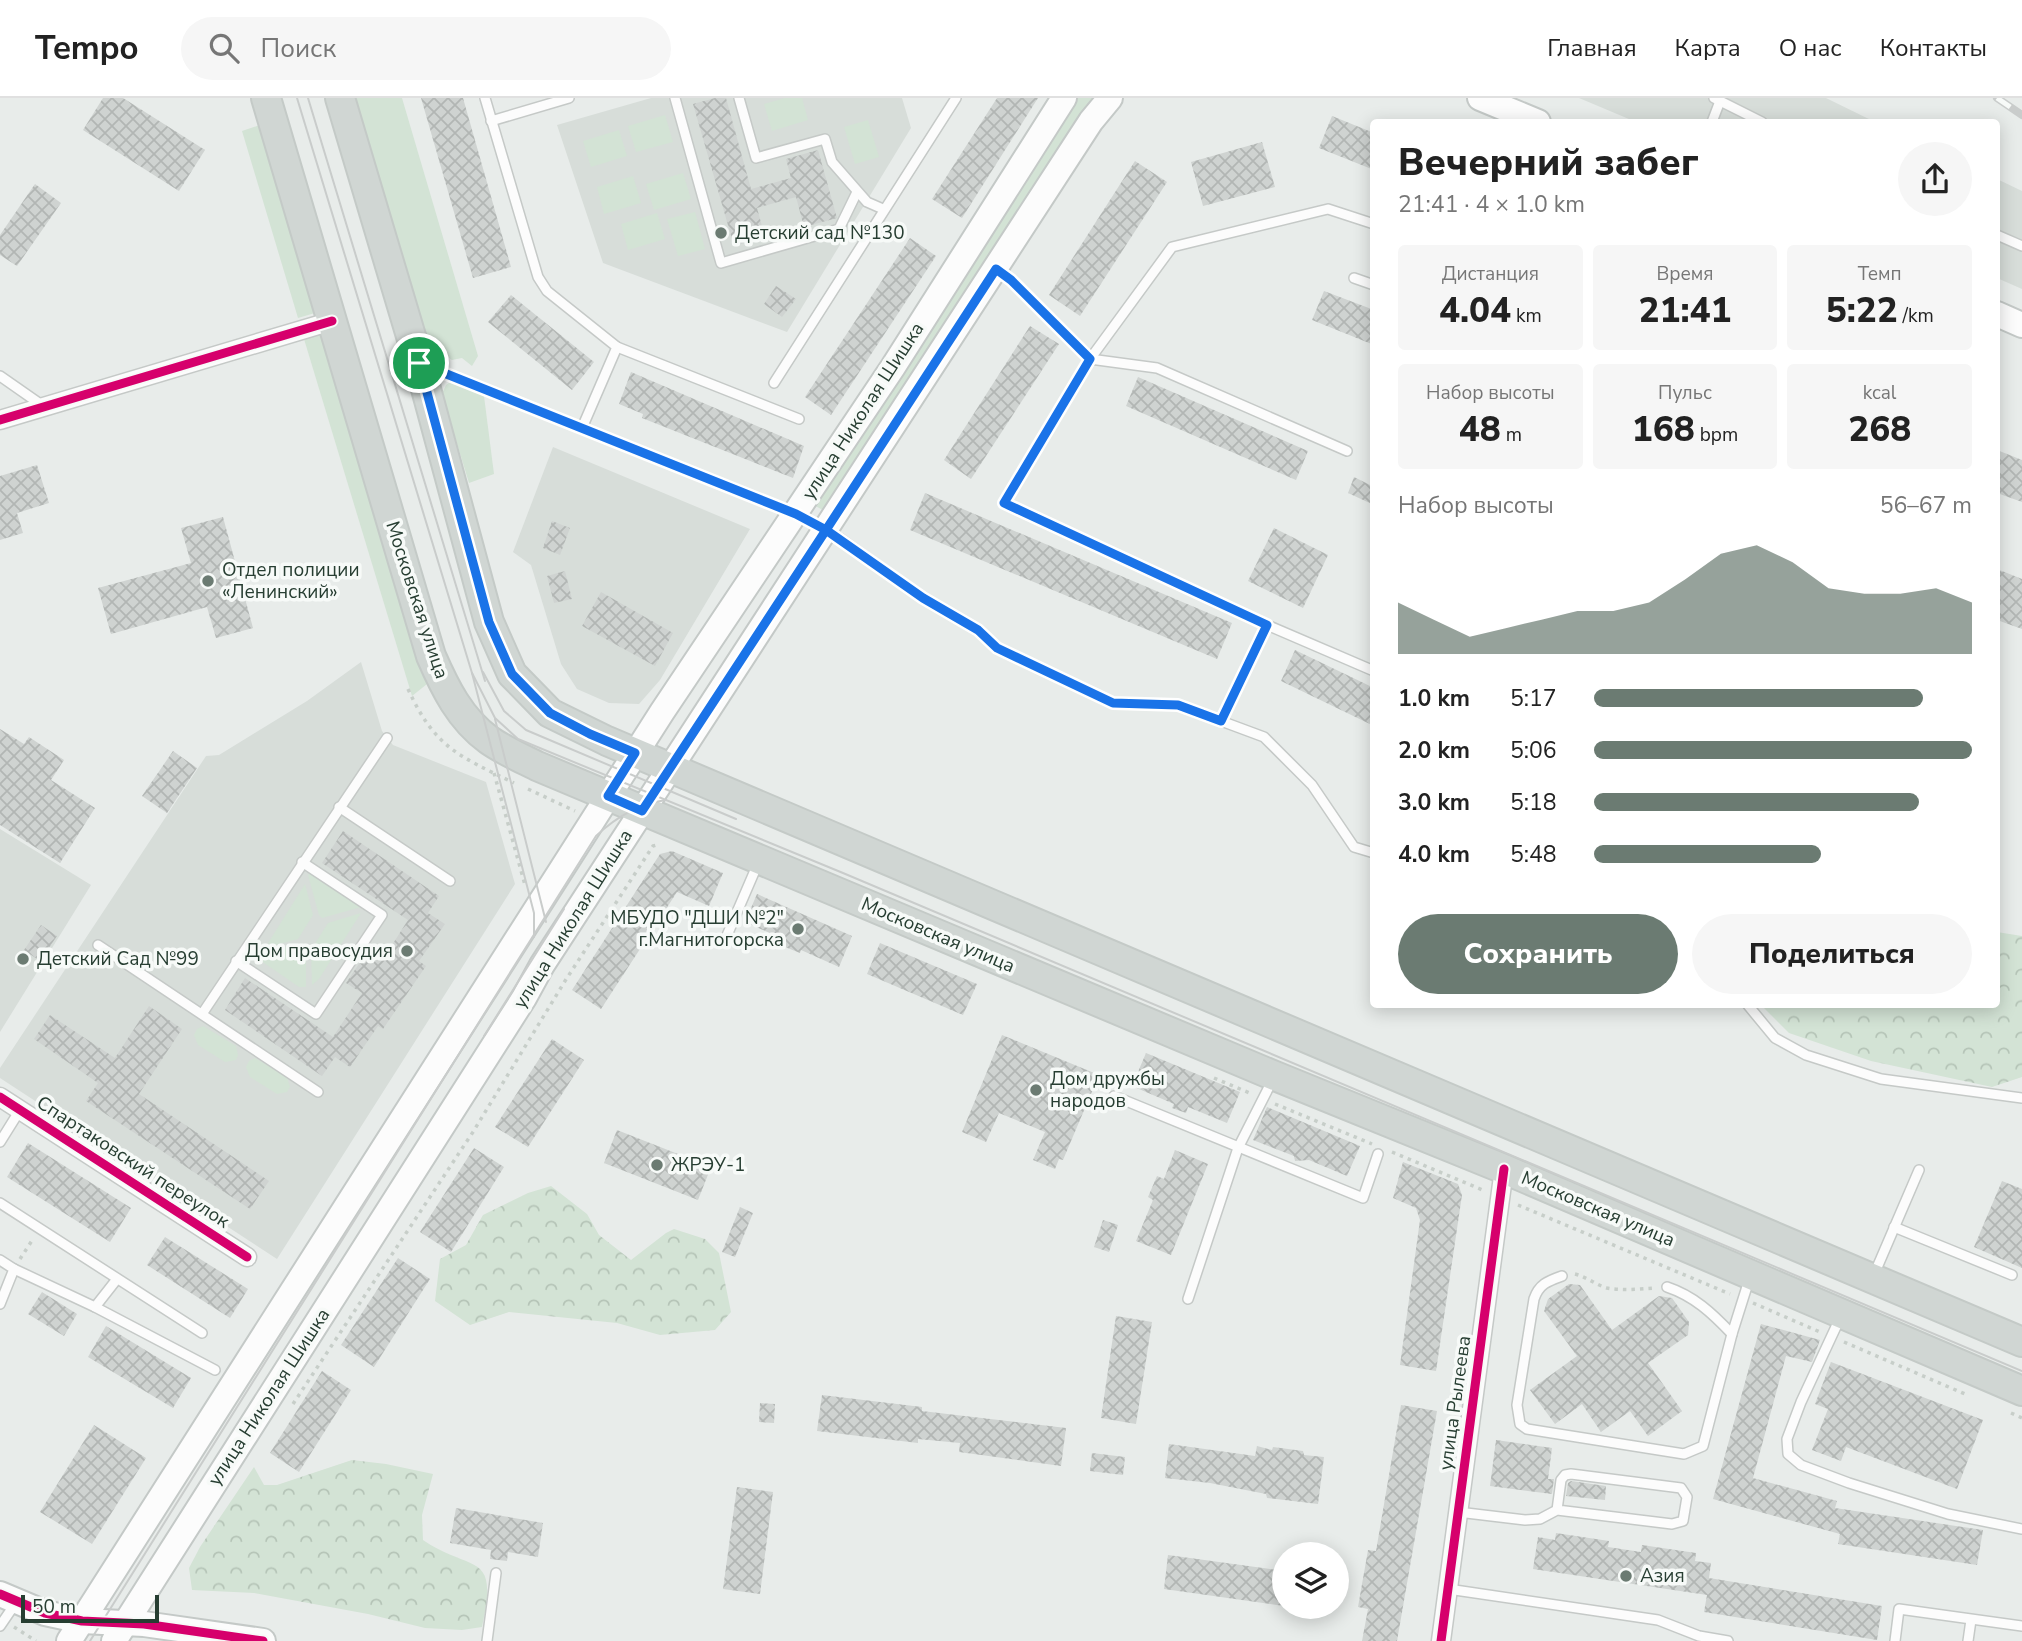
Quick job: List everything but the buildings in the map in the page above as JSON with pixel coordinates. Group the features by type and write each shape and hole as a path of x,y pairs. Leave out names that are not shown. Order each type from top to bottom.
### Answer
{"main road":[{"name":"Московская улица","path":"266,98 431,656 444,687 462,715 489,740 537,766 642,811 1504,1169 2022,1391"},
{"path":"340,98 419,363 489,622 512,674 550,713 590,734 2022,1342"},
{"name":"улица Николая Шишка","path":"76,1631 635,753 894,368 1064,98"},
{"name":"улица Николая Шишка","path":"120,1632 642,811 1091,121 1110,98"},
{"path":"1489,100 1531,119"},
{"path":"2000,315 2022,325"},
{"path":"5,1611 45,1613 76,1631 264,1641"}],"street":[{"path":"0,420 332,321"},
{"name":"Спартаковский переулок","path":"0,1097 247,1257"},
{"name":"улица Рылеева","path":"1441,1641 1504,1169"}],"lane":[{"path":"485,98 538,278 547,291 617,347 799,419"},
{"path":"491,121 569,98"},
{"path":"675,98 721,263 839,229 857,192"},
{"path":"739,98 756,158 825,139 832,163 867,202 883,209"},
{"path":"774,383 956,98"},
{"path":"1713,119 1717,100 1756,119"},
{"path":"1370,223 1328,209 1172,247 1090,359 1004,503 1267,625 1370,669"},
{"path":"2000,236 2022,246"},
{"path":"996,269 1011,280 1090,359 1157,368 1348,451"},
{"path":"1354,278 1370,284"},
{"path":"582,428 617,347"},
{"path":"419,363 796,514 826,530 923,598 978,630 997,648 1113,703 1178,705 1264,737 1312,785 1354,847 1370,852"},
{"path":"0,376 45,407"},
{"path":"1221,721 1267,625"},
{"path":"202,1014 387,738"},
{"path":"340,807 450,881"},
{"path":"725,940 759,860"},
{"path":"236,961 316,1014 382,915 302,862"},
{"path":"98,946 318,1092"},
{"path":"1750,1008 1775,1038 1806,1055 1881,1079 2022,1098"},
{"path":"1188,1299 1238,1148 1275,1076"},
{"path":"1114,1096 1363,1198 1378,1154"},
{"path":"0,1142 20,1110"},
{"path":"1872,1278 1919,1170"},
{"path":"0,1203 202,1333"},
{"path":"1894,1227 2012,1275"},
{"path":"0,1260 215,1370"},
{"path":"0,1304 14,1269"},
{"path":"1562,1276 1538,1288 1534,1298 1517,1405 1520,1424 1527,1429 1684,1454 1703,1446 1731,1334 1750,1275"},
{"path":"96,1307 117,1279"},
{"path":"1667,1287 1684,1293 1706,1307 1731,1334"},
{"path":"1841,1315 1801,1402 1787,1439 1788,1454 1801,1465 1849,1483 1948,1514 2022,1529"},
{"path":"1458,1512 1525,1520 1540,1519 1557,1510 1672,1524 1683,1521 1687,1497 1681,1488 1570,1474 1561,1480 1557,1510"},
{"path":"487,1641 496,1573"},
{"path":"1448,1589 1658,1620 1699,1636 1728,1641"},
{"path":"1895,1641 1899,1609 2022,1626"},
{"path":"1968,1641 1971,1620"}],"path":[{"path":"494,773 526,886"},
{"path":"400,1246 514,1067 565,981"},
{"path":"14,1269 39,1228"},
{"path":"1562,1276 1574,1274 1604,1287 1619,1290 1667,1287"},
{"path":"5,1611 36,1641"}],"shaded area":[{"name":"Детский сад №130","path":"651,98 902,98 911,128 787,332 603,263 557,125"},
{"path":"1579,98 1826,98 1869,119 1629,119"},
{"path":"2000,180 2022,191 2022,289 2000,279"},
{"path":"553,447 750,529 660,680 639,704 609,703 577,689 561,664 531,565 513,552"},
{"path":"361,662 382,731 393,745 486,782 515,884 277,1259 0,1078 0,1068 206,756 219,755 307,701"},
{"name":"Детский Сад №99","path":"0,829 91,885 0,1032"}],"green space":[{"path":"355,98 402,98 478,356 472,366 462,358 452,360 428,343"},
{"path":"785,98 802,98 808,120 772,131 764,104"},
{"path":"1069,98 1093,98 828,513 812,504"},
{"path":"665,115 673,142 636,152 628,126"},
{"path":"868,120 879,157 855,164 844,127"},
{"path":"260,125 315,313 298,318 242,131"},
{"path":"619,130 627,156 591,167 583,141"},
{"path":"683,173 691,199 654,210 646,184"},
{"path":"633,176 641,203 604,214 597,187"},
{"path":"695,212 705,249 678,256 667,219"},
{"path":"657,213 665,239 628,250 621,224"},
{"path":"322,334 427,684 412,696 304,339"},
{"path":"452,381 484,396 494,474 469,483 442,394 446,385"},
{"path":"310,873 361,907 322,918 308,875"},
{"path":"305,884 313,915 298,939 265,948"},
{"path":"361,913 319,979 312,985 311,950 328,923"},
{"path":"2000,932 2022,936 2022,1077 1992,1087 1871,1061 1789,1033 1764,1008 2000,1008"},
{"path":"303,944 306,950 306,987 299,987 254,956"},
{"path":"203,1026 236,1046 236,1060 225,1062 198,1045 194,1035 197,1029"},
{"path":"255,1058 287,1077 290,1087 287,1092 277,1094 250,1077 246,1067 249,1061"},
{"path":"551,1186 587,1214 599,1235 631,1260 674,1229 705,1239 719,1253 731,1312 715,1330 660,1335 617,1323 509,1312 470,1325 435,1301 440,1259 466,1245 483,1215 528,1193"},
{"path":"352,1460 433,1474 422,1515 423,1540 478,1567 484,1574 487,1585 482,1627 462,1630 425,1628 368,1614 254,1593 192,1590 189,1568 200,1547 254,1467 264,1485 277,1485"}],"tram line":[{"path":"297,98 472,673 534,913 534,937"},
{"path":"308,98 485,681"},
{"path":"483,672 504,711 526,730 736,819"},
{"path":"472,673 495,718 518,739 843,873 2022,1371"},
{"path":"495,719 546,922"},
{"path":"90,1641 596,836 628,812 666,800"},
{"path":"484,1036 564,909"}],"railway":[{"path":"1997,98 2022,115"}],"cycle path":[{"path":"0,420 332,321"},
{"path":"0,1097 247,1257"},
{"path":"1441,1641 1504,1169"},
{"path":"0,1594 45,1613 82,1621 144,1624 263,1641"}],"place":[{"name":"Детский сад №130","path":"721,233"},
{"name":"Отдел полиции «Ленинский»","path":"208,581"},
{"name":"МБУДО \"ДШИ №2\" г.Магнитогорска","path":"798,929"},
{"name":"Дом правосудия","path":"407,951"},
{"name":"Детский Сад №99","path":"23,959"},
{"name":"Дом дружбы народов","path":"1036,1090"},
{"name":"ЖРЭУ-1","path":"657,1165"},
{"name":"Азия","path":"1626,1576"}],"route":[{"path":"419,363 489,622 512,674 550,713 635,753 608,796 642,811 826,530 923,598 978,630 997,648 1113,703 1178,705 1221,721 1267,625 1004,503 1090,359 1011,280 996,269 826,530 796,514 419,363"}]}
